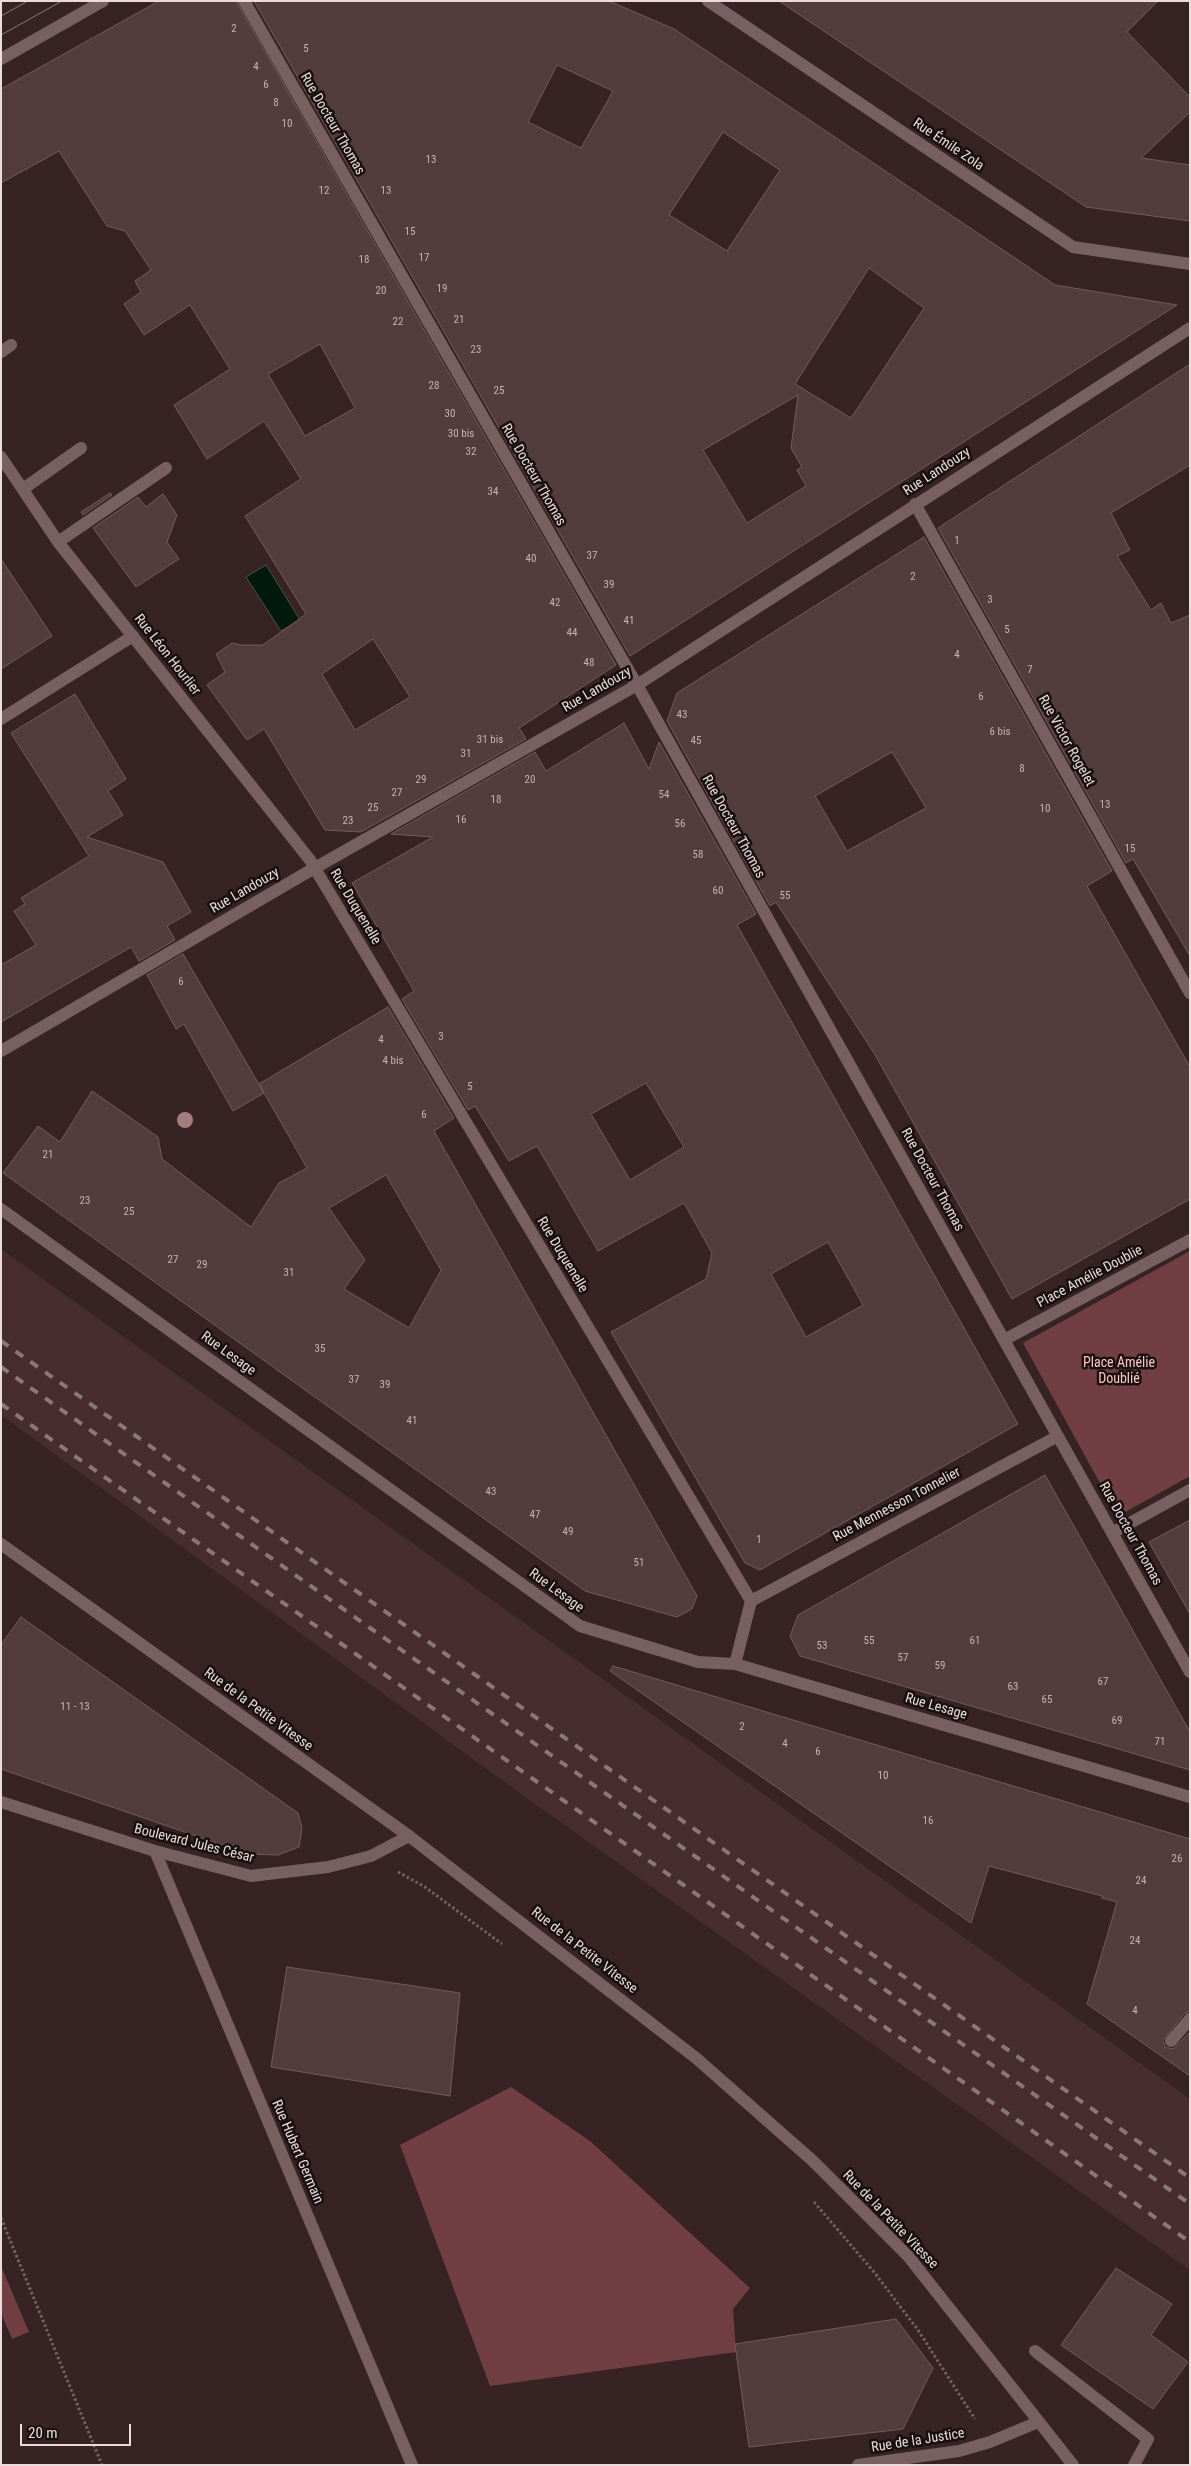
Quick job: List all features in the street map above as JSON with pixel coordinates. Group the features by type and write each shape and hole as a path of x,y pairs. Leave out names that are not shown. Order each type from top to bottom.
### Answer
{"street":[{"path":"1,60 103,1"},
{"name":"Rue Docteur Thomas","path":"244,1 637,685 1190,1672"},
{"name":"Rue Émile Zola","path":"708,1 1073,247 1190,264"},
{"name":"Rue Landouzy","path":"1,1051 314,868 637,685 1190,328"},
{"path":"23,489 81,448"},
{"name":"Rue Léon Hourlier","path":"1,456 58,542 310,860 314,868"},
{"path":"58,542 166,468"},
{"name":"Rue Victor Rogelet","path":"915,504 1190,994"},
{"path":"1,719 133,636"},
{"name":"Rue Duquenelle","path":"314,868 750,1601"},
{"name":"Rue Lesage","path":"1,1209 580,1626 698,1662 735,1664 1190,1797"},
{"name":"Place Amélie Doublie","path":"1004,1340 1190,1240"},
{"name":"Rue Mennesson Tonnelier","path":"750,1601 1058,1436"},
{"path":"1112,1533 1190,1490"},
{"name":"Rue de la Petite Vitesse","path":"2,1545 409,1836 696,2058 813,2161 908,2256 1073,2465"},
{"path":"735,1664 750,1601"},
{"name":"Boulevard Jules César","path":"1,1802 155,1851 251,1876 328,1867 371,1856 409,1836"},
{"name":"Rue Hubert Germain","path":"155,1851 412,2465"},
{"path":"1171,2041 1190,2019"},
{"path":"1035,2351 1148,2439 1134,2465"},
{"name":"Rue de la Justice","path":"858,2465 959,2451 990,2442 1038,2422"}],"path":[{"path":"371,1856 425,1887 509,1949"},
{"path":"812,2200 874,2272 918,2330 990,2442"},
{"path":"1,2218 102,2465"}],"shaded area":[{"path":"266,565 300,620 281,631 246,577"},
{"path":"1,1249 1190,2099 1190,2270 521,1794 1,1415"}],"green space":[{"name":"Place Amélie Doublié","path":"1190,1251 1190,1476 1118,1516 1023,1343"},
{"path":"511,2087 590,2141 750,2288 733,2309 736,2352 490,2386 400,2145"},
{"path":"1,2266 29,2332 12,2339 1,2313"}],"building":[{"path":"159,1 236,1 616,665 519,728 526,739 361,832 325,830 264,729 247,740 207,685 225,672 216,654 232,643 263,645 306,614 245,516 301,479 264,421 207,459 174,405 230,369 190,305 144,335 124,304 141,292 135,281 151,270 125,231 107,226 59,151 1,183 1,89","holes":["320,344 355,408 305,436 268,374","373,639 410,697 355,730 322,674"]},
{"path":"254,1 609,1 674,29 1055,285 1177,305 630,656","holes":["557,65 613,91 581,148 528,122","723,132 780,170 727,251 669,215","869,268 924,308 851,418 795,384","798,395 791,448 802,467 797,470 806,486 747,523 703,450"]},
{"path":"779,1 1158,1 1127,32 1190,97 1190,112 1141,158 1190,165 1190,221 1086,207"},
{"path":"1190,364 1190,465 1111,513 1130,550 1117,556 1151,610 1161,603 1171,623 1190,615 1190,956 1133,859 1126,863 938,528"},
{"path":"110,493 112,495 83,515 81,512"},
{"path":"163,494 177,515 167,542 179,559 136,587 93,528 138,497 146,507"},
{"path":"924,537 1112,871 1087,886 1190,1067 1190,1199 1012,1299 874,1053 776,902 770,906 667,721 677,693","holes":["892,752 926,808 847,851 815,796"]},
{"path":"1,559 52,636 1,669"},
{"path":"75,694 126,779 108,791 123,815 87,837 163,862 191,912 167,926 175,940 139,961 131,947 1,1022 1,965 36,945 14,911 25,904 21,898 89,856 11,733"},
{"path":"624,723 649,769 659,742 756,914 737,925 1018,1424 760,1570 745,1563 611,1332 706,1279 712,1253 684,1203 598,1251 537,1146 509,1161 475,1106 468,1110 402,999 414,991 352,883 433,837 391,834 535,752 546,771","holes":["646,1083 684,1147 630,1180 591,1114","828,1242 863,1305 806,1337 771,1274"]},
{"path":"183,954 264,1093 233,1111 184,1024 176,1029 147,975"},
{"path":"388,1007 454,1118 434,1131 697,1596 692,1609 677,1617 585,1591 3,1173 38,1126 60,1142 92,1091 158,1137 162,1159 251,1227 279,1183 307,1168 259,1084","holes":["386,1175 441,1270 409,1328 344,1289 365,1260 329,1208"]},
{"path":"1045,1475 1190,1732 1190,1770 800,1656 790,1636 798,1615"},
{"path":"1190,1520 1190,1614 1149,1542"},
{"path":"21,1617 298,1813 302,1827 299,1847 278,1855 249,1854 1,1769 1,1645"},
{"path":"613,1666 1190,1839 1190,2011 1184,2014 1163,2040 1165,2047 1173,2049 1190,2032 1190,2076 1087,2004 1117,1902 1102,1898 1102,1896 989,1866 971,1923 610,1671"},
{"path":"287,1967 460,1993 450,2096 271,2067"},
{"path":"1116,2268 1172,2304 1151,2335 1188,2362 1153,2409 1061,2345"},
{"path":"896,2319 933,2368 903,2429 749,2447 735,2344"}],"tram line":[{"path":"1,16 28,1"},
{"path":"1,35 62,1"}],"railway":[{"path":"1,1341 1190,2178"},
{"path":"1,1367 1190,2204"},
{"path":"1,1404 1190,2242"}]}
